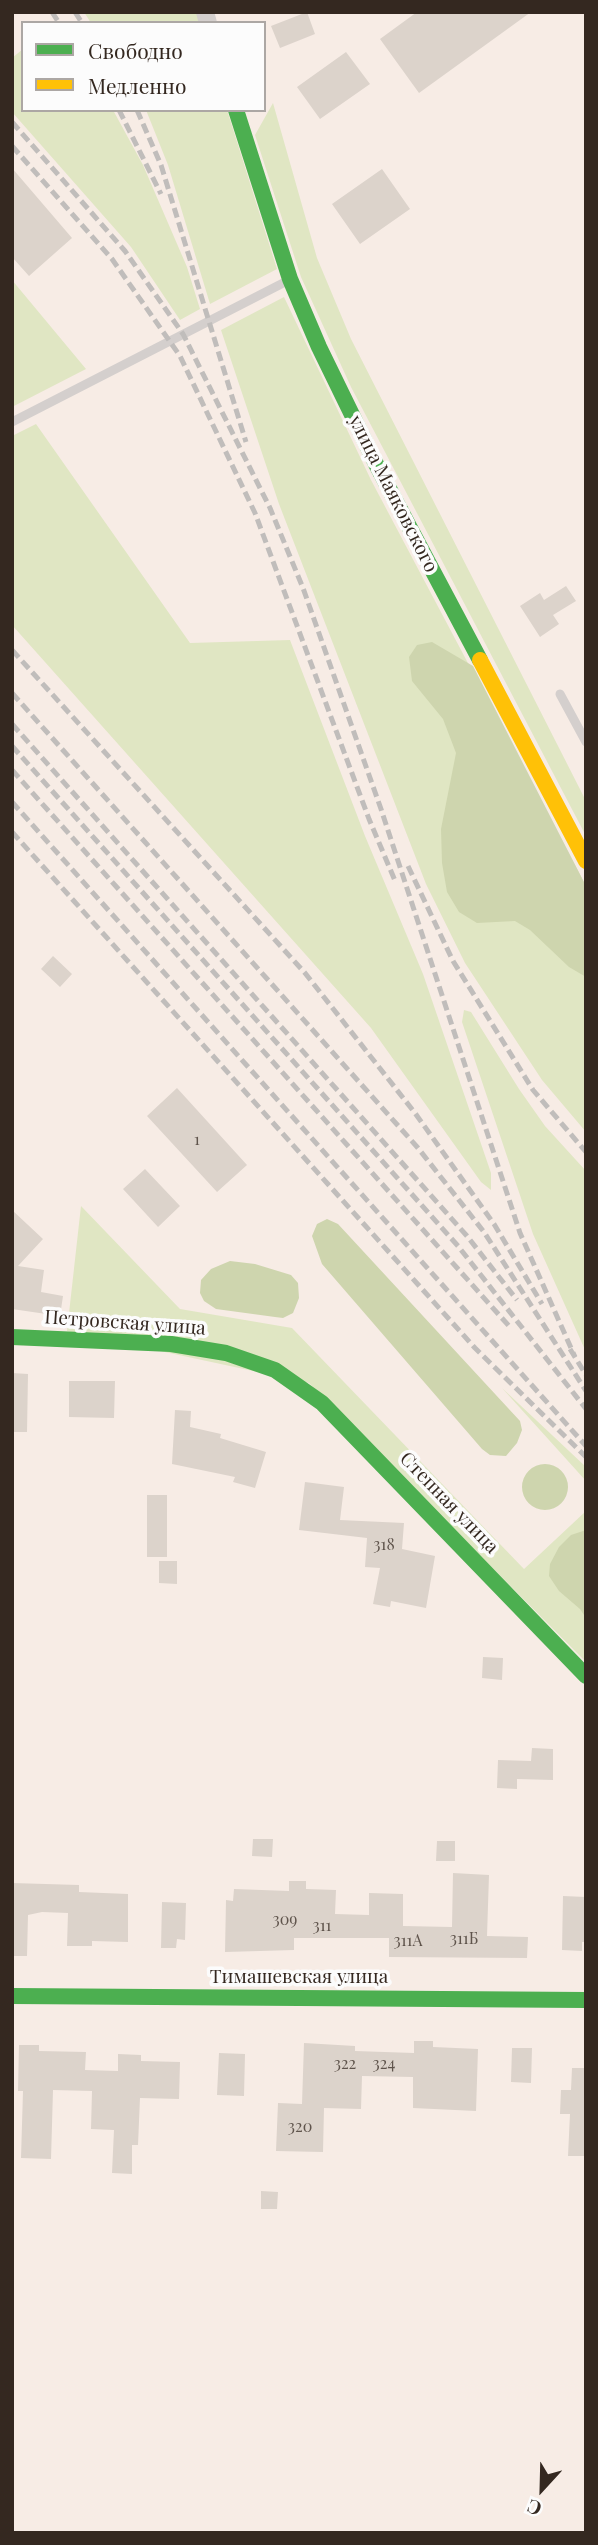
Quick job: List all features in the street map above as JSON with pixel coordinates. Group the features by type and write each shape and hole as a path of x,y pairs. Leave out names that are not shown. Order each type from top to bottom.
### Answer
{"street":[{"name":"улица Маяковского","path":"237,112 290,279 376,464 586,861"},
{"name":"Петровская улица","path":"12,1337 171,1344 226,1353 275,1370"},
{"name":"Степная улица","path":"275,1370 304,1387 322,1403 586,1676"},
{"name":"Тимашевская улица","path":"12,1996 586,2000"}],"lane":[{"path":"12,422 290,279"},
{"path":"560,694 586,742"}],"green space":[{"path":"84,12 198,12 200,21 90,21"},
{"path":"21,51 21,112 114,112 143,165 187,267 200,309 180,320 131,247 12,112 12,58"},
{"path":"273,103 317,258 351,339 586,801 586,836 351,387 301,277 255,135"},
{"path":"147,112 228,112 277,269 210,304 168,165"},
{"path":"12,280 86,369 12,407"},
{"path":"284,297 371,480 586,886 586,1132 542,1080 465,963 426,884 279,504 221,330"},
{"path":"36,424 190,643 290,640 365,836 423,974 491,1173 491,1190 481,1182 371,1028 12,625 12,436"},
{"path":"432,642 473,666 586,886 586,977 569,967 530,930 515,921 477,923 459,912 447,892 442,863 441,829 456,753 443,719 412,681 409,657 417,645"},
{"path":"464,1010 471,1012 545,1126 586,1171 586,1352 533,1234 462,1022"},
{"path":"81,1206 180,1309 292,1328 524,1569 586,1511 586,1662 309,1383 67,1331"},
{"path":"327,1219 338,1224 520,1421 522,1430 517,1443 506,1456 490,1455 482,1449 322,1264 312,1236 317,1224"},
{"path":"230,1261 255,1264 291,1275 298,1283 299,1298 293,1313 283,1318 275,1317 216,1309 204,1301 200,1293 201,1280 211,1269"},
{"path":"502,1388 586,1467 586,1481"},
{"path":"545,1464 561,1471 568,1487 561,1503 545,1510 529,1503 522,1487 529,1471"},
{"path":"586,1530 586,1618 580,1609 559,1591 549,1576 550,1564 559,1547 571,1535"}],"building":[{"path":"307,12 315,34 280,48 271,26"},
{"path":"417,12 531,12 419,93 380,39"},
{"path":"346,52 370,84 320,119 297,87"},
{"path":"12,168 72,238 29,276 12,257"},
{"path":"382,169 410,209 360,244 332,204"},
{"path":"566,586 576,601 553,615 559,624 540,637 520,606 540,593 544,600"},
{"path":"53,956 72,974 60,987 41,969"},
{"path":"177,1088 247,1165 217,1192 147,1116"},
{"path":"145,1169 180,1206 158,1227 123,1189"},
{"path":"12,1210 43,1239 18,1266 44,1270 41,1292 63,1296 60,1316 12,1309"},
{"path":"12,1373 28,1374 27,1432 12,1432"},
{"path":"69,1381 115,1381 114,1418 69,1417"},
{"path":"175,1410 191,1411 190,1427 221,1434 220,1438 266,1452 255,1488 233,1482 235,1477 172,1464"},
{"path":"305,1482 344,1487 340,1520 404,1523 402,1549 435,1556 426,1608 391,1601 390,1607 373,1604 380,1568 365,1567 367,1538 299,1530"},
{"path":"147,1495 167,1495 167,1557 147,1557"},
{"path":"159,1561 177,1561 177,1584 159,1583"},
{"path":"483,1657 503,1658 502,1680 482,1678"},
{"path":"532,1748 553,1749 553,1780 517,1779 517,1789 497,1788 498,1760 531,1761"},
{"path":"253,1839 273,1839 272,1857 252,1856"},
{"path":"437,1841 455,1841 455,1861 436,1861"},
{"path":"453,1873 489,1875 487,1936 528,1937 527,1958 389,1957 389,1938 294,1938 294,1950 225,1952 226,1900 233,1901 234,1889 289,1891 289,1881 306,1881 306,1889 336,1890 335,1914 369,1915 369,1893 403,1894 403,1926 452,1927"},
{"path":"12,1883 79,1885 79,1892 128,1894 128,1942 92,1941 92,1946 67,1946 68,1913 42,1912 28,1915 27,1956 12,1956"},
{"path":"563,1896 586,1897 586,1942 582,1942 582,1951 562,1950"},
{"path":"162,1902 186,1903 185,1940 177,1939 176,1948 161,1948"},
{"path":"414,2041 433,2041 433,2047 478,2049 476,2111 413,2108 413,2077 362,2076 361,2109 324,2108 323,2152 276,2151 278,2103 302,2104 304,2043 355,2046 355,2051 414,2053"},
{"path":"19,2045 39,2045 39,2051 86,2052 85,2070 118,2071 118,2054 141,2055 141,2061 180,2062 179,2099 140,2098 138,2145 132,2145 132,2174 112,2173 114,2130 91,2129 92,2091 53,2090 51,2159 21,2158 23,2091 18,2091"},
{"path":"512,2048 532,2048 531,2083 511,2082"},
{"path":"219,2053 245,2054 244,2096 217,2095"},
{"path":"572,2068 586,2068 586,2156 568,2156 570,2114 560,2114 561,2090 571,2090"},
{"path":"261,2191 278,2192 277,2209 261,2209"}],"railway":[{"path":"52,12 58,21"},
{"path":"75,12 81,21"},
{"path":"120,112 161,194"},
{"path":"138,112 161,165 246,442"},
{"path":"12,122 125,251 183,334 270,508 303,588 381,809 520,1233 575,1357"},
{"path":"12,146 112,259 180,356 255,513 369,819 396,883"},
{"path":"12,650 305,973 415,1113 494,1224 542,1304"},
{"path":"12,693 418,1148 484,1232 586,1391"},
{"path":"12,724 467,1236 517,1300"},
{"path":"12,746 458,1246 586,1409"},
{"path":"12,770 509,1326"},
{"path":"12,802 586,1446"},
{"path":"12,832 475,1348 586,1457"},
{"path":"408,866 453,961 533,1090 586,1152"},
{"path":"570,1349 586,1375"}],"traffic: fast":[{"path":"237,112 290,279 319,347 376,464 480,660"},
{"path":"12,1337 171,1344 226,1353 275,1370 322,1403 586,1676"},
{"path":"12,1996 586,2000"}],"traffic: slow":[{"path":"480,660 586,861"}]}
